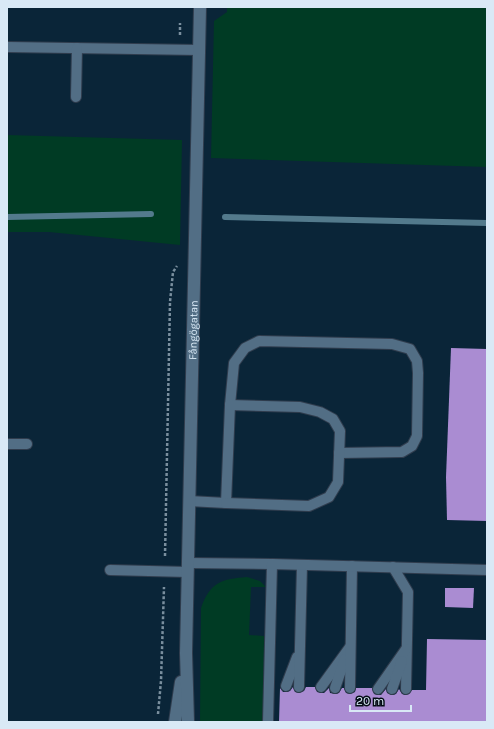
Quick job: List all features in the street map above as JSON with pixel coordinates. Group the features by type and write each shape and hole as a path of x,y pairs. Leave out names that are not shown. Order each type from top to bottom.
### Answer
{"street":[{"name":"Fångögatan","path":"188,722 186,653 200,7"},
{"name":"Fångögatan","path":"175,722 186,653"}],"lane":[{"path":"7,47 199,50"},
{"path":"76,97 77,48"},
{"path":"226,503 230,405 234,363 244,348 259,341 392,344 410,349 417,361 418,373 417,436 412,446 402,452 339,453"},
{"path":"189,500 309,506 329,497 338,482 340,431 333,419 320,412 300,407 230,405"},
{"path":"7,444 27,444"},
{"path":"110,570 165,572 188,568 272,564 487,570"},
{"path":"268,722 272,564"},
{"path":"299,686 302,565"},
{"path":"350,688 352,566"},
{"path":"393,567 408,592 406,689"},
{"path":"286,686 300,648"},
{"path":"321,687 350,648"},
{"path":"335,688 350,648"},
{"path":"378,689 406,649"},
{"path":"392,689 406,649"}],"path":[{"path":"158,715 161,681 165,572 170,302 173,272 177,266"}],"green space":[{"path":"227,7 487,7 487,167 211,158 214,21 227,12"},
{"path":"7,135 182,140 180,245 49,232 7,232"},
{"path":"247,577 260,581 266,587 251,587 249,635 264,636 263,722 200,722 201,608 208,592 213,587 224,581"}],"building":[{"path":"451,348 487,349 487,521 447,520 446,477"},
{"path":"445,588 474,588 473,608 445,607"},
{"path":"427,639 487,640 487,722 279,722 280,688 283,692 287,692 293,687 295,692 299,693 304,691 306,687 315,687 317,692 324,693 329,688 330,693 336,694 344,688 346,693 350,694 355,692 356,688 372,688 374,694 378,695 381,695 386,689 387,693 393,695 396,694 399,689 402,694 405,695 409,694 412,690 426,690"}],"waterway":[{"path":"7,217 151,214"},
{"path":"225,217 487,223"}]}
